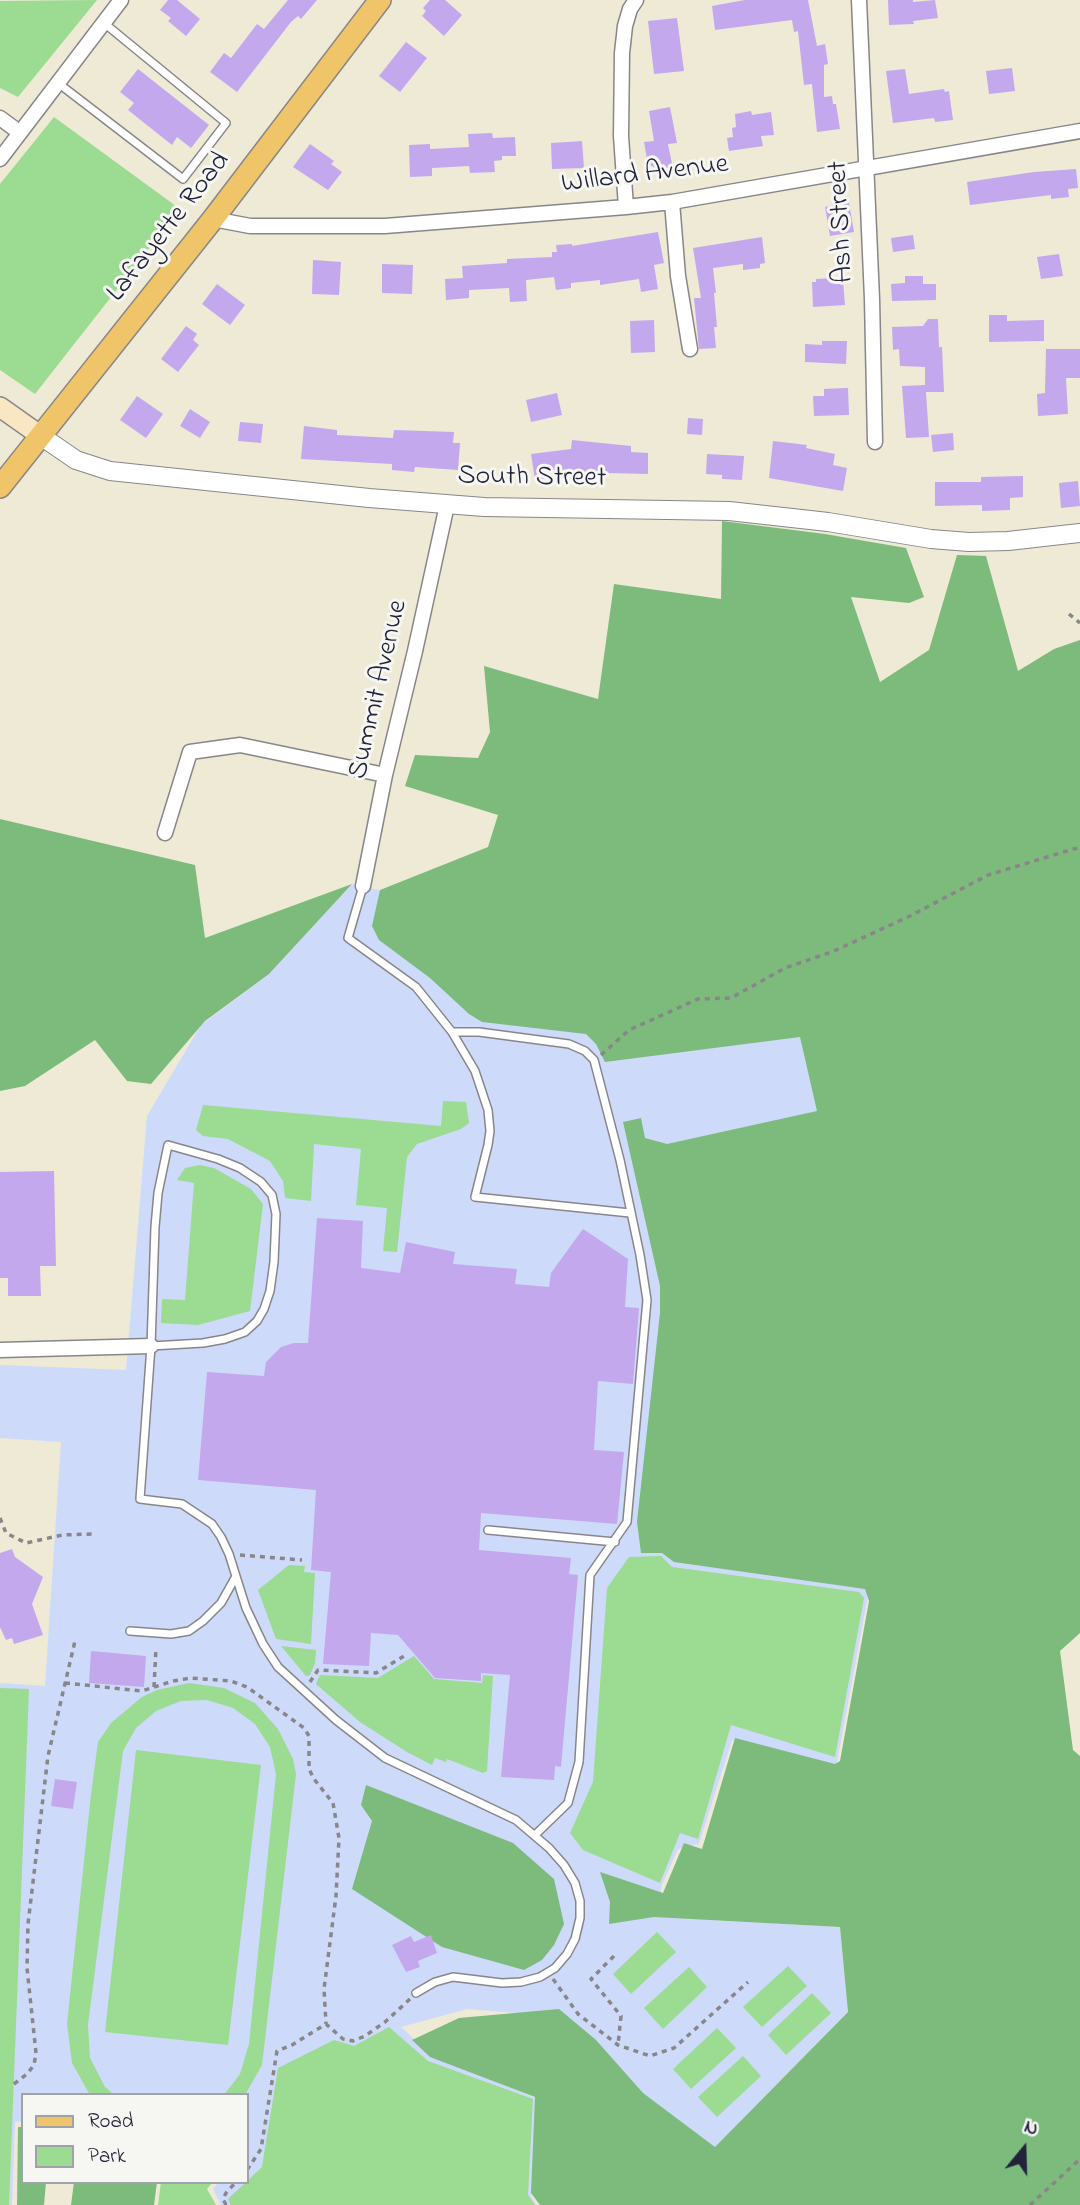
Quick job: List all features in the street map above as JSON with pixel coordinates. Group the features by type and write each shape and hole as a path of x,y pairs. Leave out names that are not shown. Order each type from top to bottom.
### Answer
{"main road":[{"name":"Lafayette Road","path":"0,488 214,219 380,0"},
{"name":"South Street","path":"0,407 41,436"}],"street":[{"path":"0,159 121,0"},
{"path":"626,207 621,136 622,53 625,26 636,0"},
{"name":"Ash Street","path":"859,0 872,299 875,442"},
{"path":"0,118 19,132"},
{"name":"Willard Avenue","path":"214,219 250,226 385,226 626,207 671,202 1080,131"},
{"path":"671,202 678,276 690,349"},
{"name":"South Street","path":"41,436 76,460 110,471 447,505 729,511 969,542 1008,541 1080,533"},
{"name":"Summit Avenue","path":"363,886 385,775 447,505"},
{"path":"165,833 190,752 240,746 385,775"},
{"path":"0,1350 151,1346"}],"lane":[{"path":"58,83 183,179 226,123 104,23"},
{"path":"363,886 348,938 416,987 452,1032 475,1071 488,1110 489,1138 475,1197 630,1213"},
{"path":"452,1032 480,1032 569,1044 585,1051 594,1060 620,1160 647,1300 627,1522 590,1575 579,1762 568,1803 535,1835"},
{"path":"151,1346 204,1343 245,1332 257,1321 264,1309 270,1291 274,1262 276,1214 272,1195 261,1182 240,1168 218,1159 168,1145 158,1193 155,1227 151,1346 140,1499 182,1504 200,1514 221,1537 246,1608 278,1667 336,1720 385,1758 516,1820 564,1865 575,1883 580,1901 580,1918 575,1939 567,1954 548,1972 521,1982 502,1983 453,1977 435,1982 416,1993"},
{"path":"488,1530 615,1542"},
{"path":"130,1631 171,1634 189,1631 221,1603 235,1578"}],"path":[{"path":"1069,614 1080,624"},
{"path":"594,1060 629,1030 698,999 731,998 785,968 847,946 988,875 1080,847"},
{"path":"0,1518 6,1532 26,1543 62,1535 93,1535"},
{"path":"238,1555 302,1560"},
{"path":"14,2084 34,2065 36,2053 27,1968 28,1924 48,1756 75,1641"},
{"path":"154,1687 156,1648"},
{"path":"309,1684 318,1670 376,1673 404,1656"},
{"path":"65,1684 135,1691 191,1678 231,1681 247,1687 304,1728 309,1736 309,1769 333,1804 340,1838 336,1896 324,1989 326,2024 343,2039 353,2041 385,2022 416,1993"},
{"path":"614,1956 592,1979 621,2016 618,2045"},
{"path":"548,1972 578,2014 618,2045 650,2056 674,2048 748,1982"},
{"path":"248,2168 261,2149 277,2051 326,2024"},
{"path":"1030,2205 1080,2159"},
{"path":"226,2205 223,2200 235,2184"}],"shaded area":[{"path":"352,884 392,893 805,1026 824,1117 870,1585 835,1773 732,1740 699,1844 678,1849 661,1887 660,1917 840,1927 848,2012 715,2147 529,2014 467,2009 401,2027 433,2056 538,2099 531,2196 537,2205 221,2205 213,2189 217,2184 248,2184 248,2093 21,2093 21,2121 15,2122 12,2205 0,2205 0,1683 45,1686 61,1442 0,1438 0,1365 126,1370 147,1116 201,1025 269,974"}],"green space":[{"path":"97,0 18,97 0,88 0,1"},
{"path":"54,117 180,209 35,394 0,370 0,184"},
{"path":"722,521 906,548 924,597 909,603 851,597 880,682 929,650 957,555 986,556 1018,671 1054,649 1080,640 1080,1633 1060,1651 1073,1750 1080,1756 1080,2205 540,2205 531,2193 535,2097 430,2057 412,2040 459,2018 559,2009 596,2040 643,2093 715,2147 848,2012 840,1927 654,1917 609,1924 610,1902 600,1872 663,1893 684,1843 702,1849 735,1738 835,1764 840,1761 869,1601 865,1589 674,1562 662,1553 641,1553 637,1522 660,1313 660,1286 623,1122 641,1118 645,1138 667,1144 817,1111 800,1037 605,1062 596,1044 586,1034 482,1022 379,940 372,926 380,890 488,847 498,815 405,786 415,755 478,758 490,732 484,666 598,699 614,584 721,599"},
{"path":"0,819 195,865 205,938 352,884 269,974 205,1021 151,1084 127,1081 95,1040 25,1086 0,1091"},
{"path":"443,1101 466,1102 469,1123 461,1129 417,1144 407,1157 397,1252 383,1251 387,1208 356,1205 361,1149 314,1144 311,1201 285,1198 283,1181 270,1161 228,1139 203,1136 196,1130 203,1105 441,1126"},
{"path":"200,1165 214,1168 251,1189 263,1204 250,1311 198,1325 161,1323 162,1299 185,1300 194,1183 177,1180 185,1168"},
{"path":"661,1556 672,1567 859,1592 864,1598 835,1757 731,1725 698,1839 680,1833 660,1883 583,1850 570,1833 593,1782 607,1588 629,1557"},
{"path":"289,1565 305,1566 304,1572 315,1573 311,1644 276,1639 258,1590"},
{"path":"281,1646 316,1650 310,1675 306,1676"},
{"path":"414,1656 434,1679 482,1683 483,1675 493,1676 487,1771 483,1773 447,1759 446,1762 435,1758 432,1765 360,1722 316,1684 320,1675 378,1678"},
{"path":"189,1683 224,1688 255,1703 278,1729 293,1759 296,1774 262,2065 246,2093 226,2093 240,2074 249,2044 276,1774 270,1747 255,1724 233,1708 207,1700 181,1701 156,1711 136,1728 123,1751 88,2025 90,2058 105,2087 112,2093 89,2093 72,2063 67,2024 98,1742 111,1723 142,1697 157,1690"},
{"path":"0,1688 29,1689 9,2205 0,2205"},
{"path":"136,1750 261,1765 228,2045 105,2032"},
{"path":"366,1785 513,1843 554,1879 564,1924 554,1945 542,1960 524,1970 442,1947 352,1889 372,1821 361,1805"},
{"path":"657,1932 676,1952 631,1994 613,1974"},
{"path":"788,1966 807,1986 762,2027 743,2007"},
{"path":"689,1967 707,1987 663,2029 644,2008"},
{"path":"812,1993 831,2013 786,2055 768,2035"},
{"path":"389,2027 428,2061 533,2099 528,2195 535,2205 231,2205 228,2199 244,2184 248,2184 248,2180 262,2167 278,2068 334,2040 354,2046"},
{"path":"717,2028 736,2048 691,2089 673,2069"},
{"path":"743,2056 761,2076 717,2117 698,2097"},
{"path":"18,2127 21,2127 21,2184 46,2184 44,2205 17,2205"},
{"path":"74,2184 157,2184 154,2205 71,2205"},
{"path":"161,2184 211,2184 207,2189 216,2205 158,2205"}],"building":[{"path":"168,0 177,0 200,19 186,36 168,21 171,18 160,10"},
{"path":"288,0 317,0 301,19 298,16 291,22 237,92 210,72 224,53 231,58 257,24 264,29"},
{"path":"430,0 445,0 462,15 444,36 422,16 426,11 423,8"},
{"path":"745,0 808,0 817,46 825,44 828,64 824,65 824,97 832,96 833,104 836,104 840,129 817,132 812,84 804,85 798,31 794,32 792,20 715,30 712,6"},
{"path":"888,0 935,0 938,18 913,21 914,24 889,25"},
{"path":"677,18 684,71 654,74 648,21"},
{"path":"406,42 427,58 400,92 379,76"},
{"path":"1012,68 1015,91 989,94 986,71"},
{"path":"138,69 209,125 191,148 177,137 172,145 128,110 134,103 120,92"},
{"path":"905,69 909,94 944,89 945,92 949,91 953,120 935,122 934,118 893,123 886,71"},
{"path":"670,107 677,143 668,144 673,169 654,172 647,159 644,142 654,141 649,111"},
{"path":"751,111 752,115 771,112 774,135 761,136 763,146 729,151 727,138 733,137 732,128 736,127 735,114"},
{"path":"492,133 493,138 515,137 516,156 502,156 502,160 494,161 495,172 470,173 469,166 432,168 432,176 410,177 409,145 430,144 430,149 469,147 468,134"},
{"path":"582,141 584,168 552,169 551,143"},
{"path":"310,144 334,161 331,164 342,172 328,190 293,167"},
{"path":"1076,169 1078,188 1068,189 1069,197 1051,199 1051,195 970,205 967,182"},
{"path":"849,203 854,232 830,236 825,207"},
{"path":"658,232 664,263 654,265 658,289 641,292 639,279 600,285 600,280 571,283 571,288 556,290 554,277 526,280 527,301 510,302 509,288 469,290 469,298 446,300 445,279 463,278 462,266 507,263 507,259 552,257 552,252 557,252 556,245 572,246"},
{"path":"913,235 915,249 893,252 891,238"},
{"path":"762,237 765,263 760,264 760,268 743,270 743,264 713,268 716,348 699,349 694,298 701,298 693,248"},
{"path":"1059,254 1063,276 1041,279 1037,257"},
{"path":"313,260 341,262 339,295 312,294"},
{"path":"382,264 413,265 412,294 382,293"},
{"path":"905,276 923,276 923,284 936,284 936,300 892,301 891,284 905,283"},
{"path":"836,278 837,281 843,281 845,305 813,307 812,282 816,282 816,279"},
{"path":"217,284 245,305 230,325 202,304"},
{"path":"989,315 1007,315 1007,321 1044,320 1044,341 989,342"},
{"path":"928,319 938,319 944,392 926,392 929,437 906,438 902,386 925,385 925,367 900,366 899,349 893,350 892,327 923,326"},
{"path":"654,320 655,352 631,353 630,321"},
{"path":"186,326 197,334 193,340 199,345 178,372 161,359"},
{"path":"822,341 847,341 846,364 805,362 805,344 822,345"},
{"path":"1046,349 1080,349 1080,378 1066,378 1068,414 1038,416 1037,394 1045,393"},
{"path":"848,388 849,415 814,416 813,396 824,396 824,389"},
{"path":"557,393 562,415 531,422 526,400"},
{"path":"137,396 163,414 146,438 120,420"},
{"path":"190,409 210,422 200,438 180,426"},
{"path":"688,418 703,419 702,435 687,434"},
{"path":"240,422 263,424 261,443 238,441"},
{"path":"304,426 337,430 337,435 393,438 394,430 454,432 453,443 460,443 458,470 415,467 414,472 392,470 392,464 301,459"},
{"path":"953,433 954,450 933,452 931,435"},
{"path":"572,440 631,446 631,452 648,453 648,474 607,473 606,476 562,472 563,476 535,480 531,454 571,449"},
{"path":"773,441 807,445 806,448 835,454 833,465 847,468 843,491 769,478"},
{"path":"707,454 744,456 742,480 722,479 722,475 706,474"},
{"path":"1023,476 1023,497 1010,498 1010,510 982,511 982,505 935,506 935,482 981,482 981,477"},
{"path":"1078,481 1080,506 1061,508 1059,483"},
{"path":"54,1171 56,1266 40,1266 41,1296 8,1296 8,1278 0,1278 0,1172"},
{"path":"317,1218 363,1221 361,1268 400,1273 406,1242 455,1252 453,1264 517,1269 515,1284 549,1287 551,1273 583,1229 628,1259 625,1307 639,1308 633,1384 598,1381 594,1450 624,1452 617,1524 481,1513 479,1550 571,1558 569,1574 578,1575 561,1767 555,1766 554,1780 501,1777 510,1675 481,1673 481,1681 435,1678 398,1635 371,1633 369,1666 323,1664 331,1572 311,1570 316,1490 198,1480 207,1372 264,1376 266,1362 281,1347 308,1343"},
{"path":"12,1549 15,1557 43,1577 32,1604 43,1635 14,1644 12,1638 6,1640 0,1627 0,1553"},
{"path":"91,1651 146,1656 144,1687 89,1683"},
{"path":"55,1779 77,1782 73,1809 51,1806"},
{"path":"431,1935 437,1953 418,1961 420,1967 406,1972 392,1945 411,1936 414,1942"}]}
